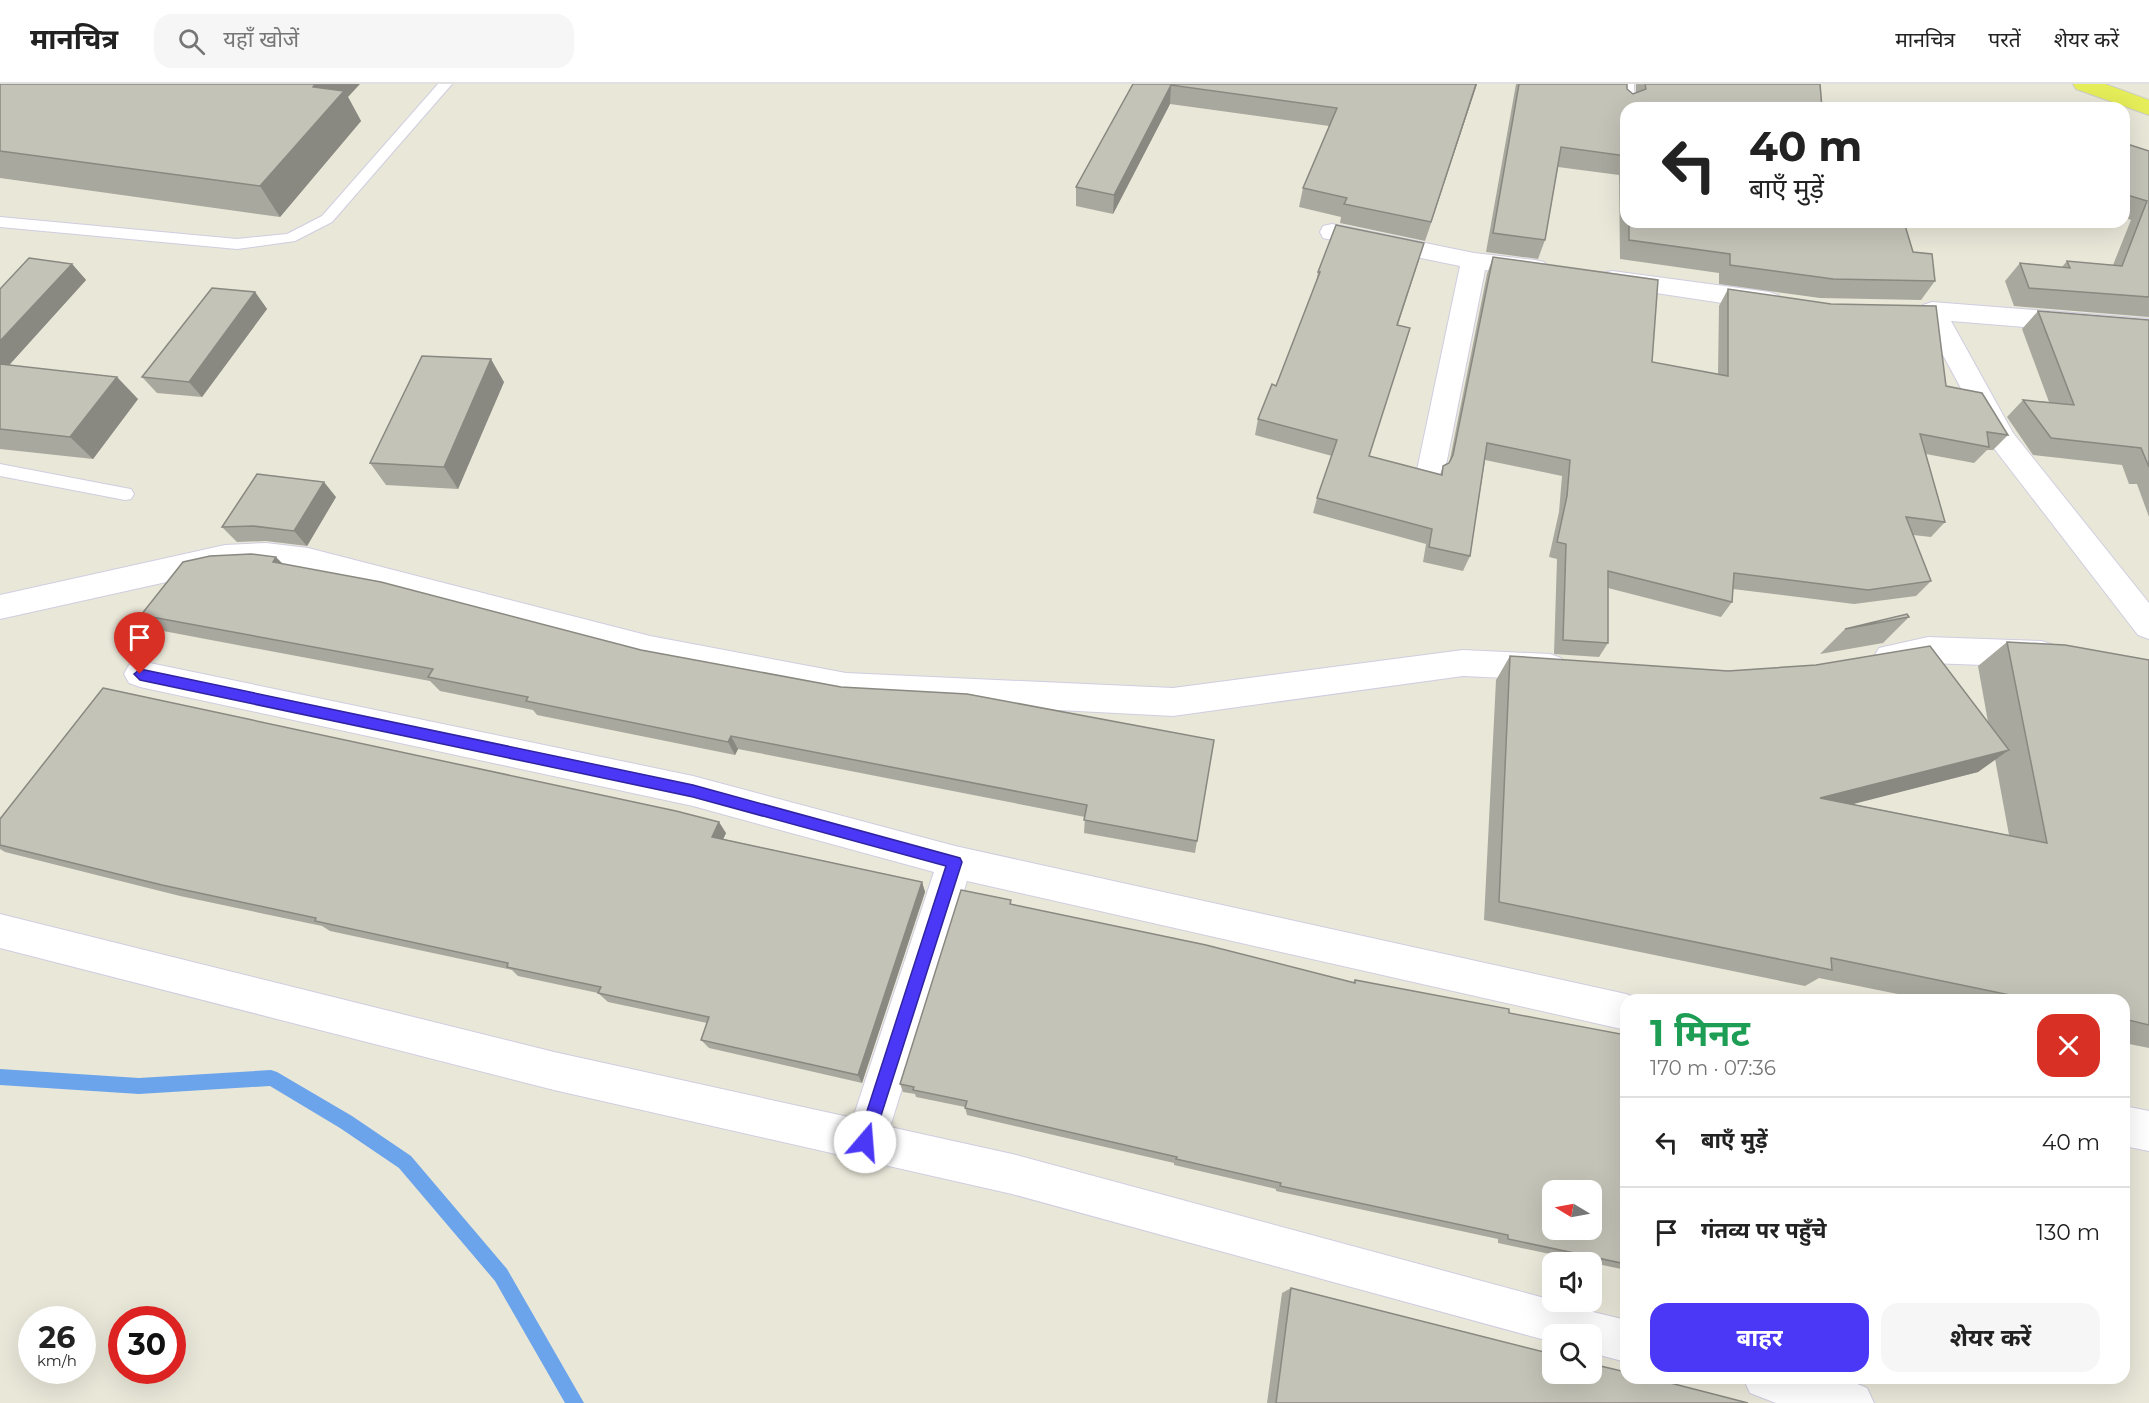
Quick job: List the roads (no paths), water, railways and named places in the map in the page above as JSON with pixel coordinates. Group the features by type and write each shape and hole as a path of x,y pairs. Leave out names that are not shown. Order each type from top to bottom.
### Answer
{"main road":[{"path":"2084,84 2149,108"},
{"path":"2132,84 2149,90"}],"street":[{"path":"1332,232 1474,261 1796,305"},
{"path":"1431,470 1474,261"},
{"path":"2148,330 1921,311 2003,440 2149,626"},
{"path":"0,607 225,557 266,555 309,560 650,649 846,686 1173,702 1462,663 1580,670"},
{"path":"1860,662 1928,650 2014,652 2070,657"},
{"path":"140,674 693,791 955,862 1620,1011"},
{"path":"865,1142 955,862"},
{"path":"0,931 554,1071 1012,1174 1620,1339"},
{"path":"2130,1127 2149,1131"},
{"path":"1786,1384 1852,1403"}],"lane":[{"path":"0,222 237,244 290,238 327,219 445,84"},
{"path":"1627,84 1628,102"},
{"path":"0,470 125,494"}],"waterway":[{"path":"0,1077 139,1086 271,1078 346,1122 405,1162 501,1275 575,1403"}]}
